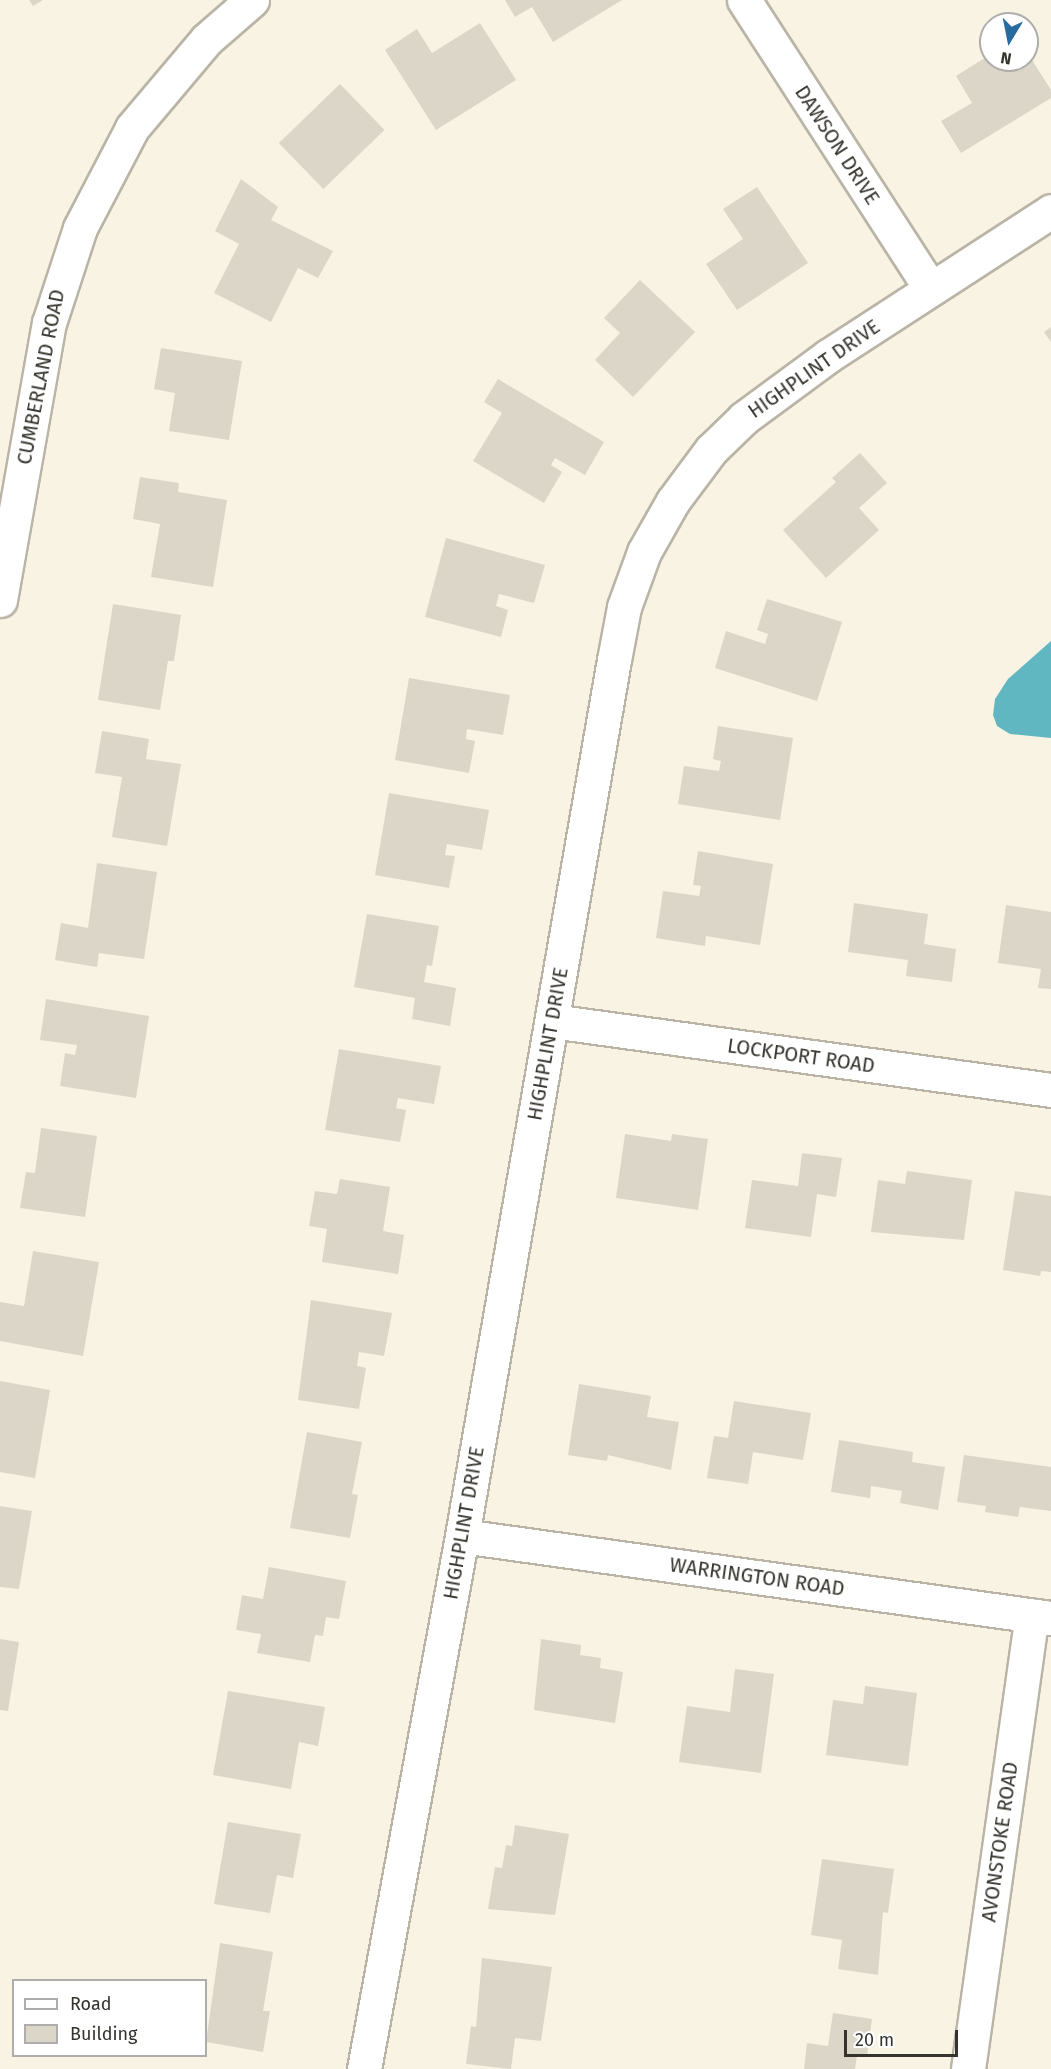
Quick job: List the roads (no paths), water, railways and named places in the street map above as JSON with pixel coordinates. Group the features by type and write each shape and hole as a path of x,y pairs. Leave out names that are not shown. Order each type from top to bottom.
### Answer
{"street":[{"name":"CUMBERLAND ROAD","path":"0,600 48,323 80,228 132,128 206,40 252,0"},
{"name":"DAWSON DRIVE","path":"744,0 931,289"},
{"name":"HIGHPLINT DRIVE","path":"364,2069 462,1536 614,660 624,607 644,552 673,501 705,458 744,418 778,390 1051,211"},
{"name":"LOCKPORT ROAD","path":"552,1021 1051,1090"},
{"name":"WARRINGTON ROAD","path":"462,1536 1041,1617"},
{"name":"AVONSTOKE ROAD","path":"968,2069 1041,1617"}],"water":[{"path":"1051,641 1051,738 1010,734 997,726 993,715 995,699 1008,679"}]}
